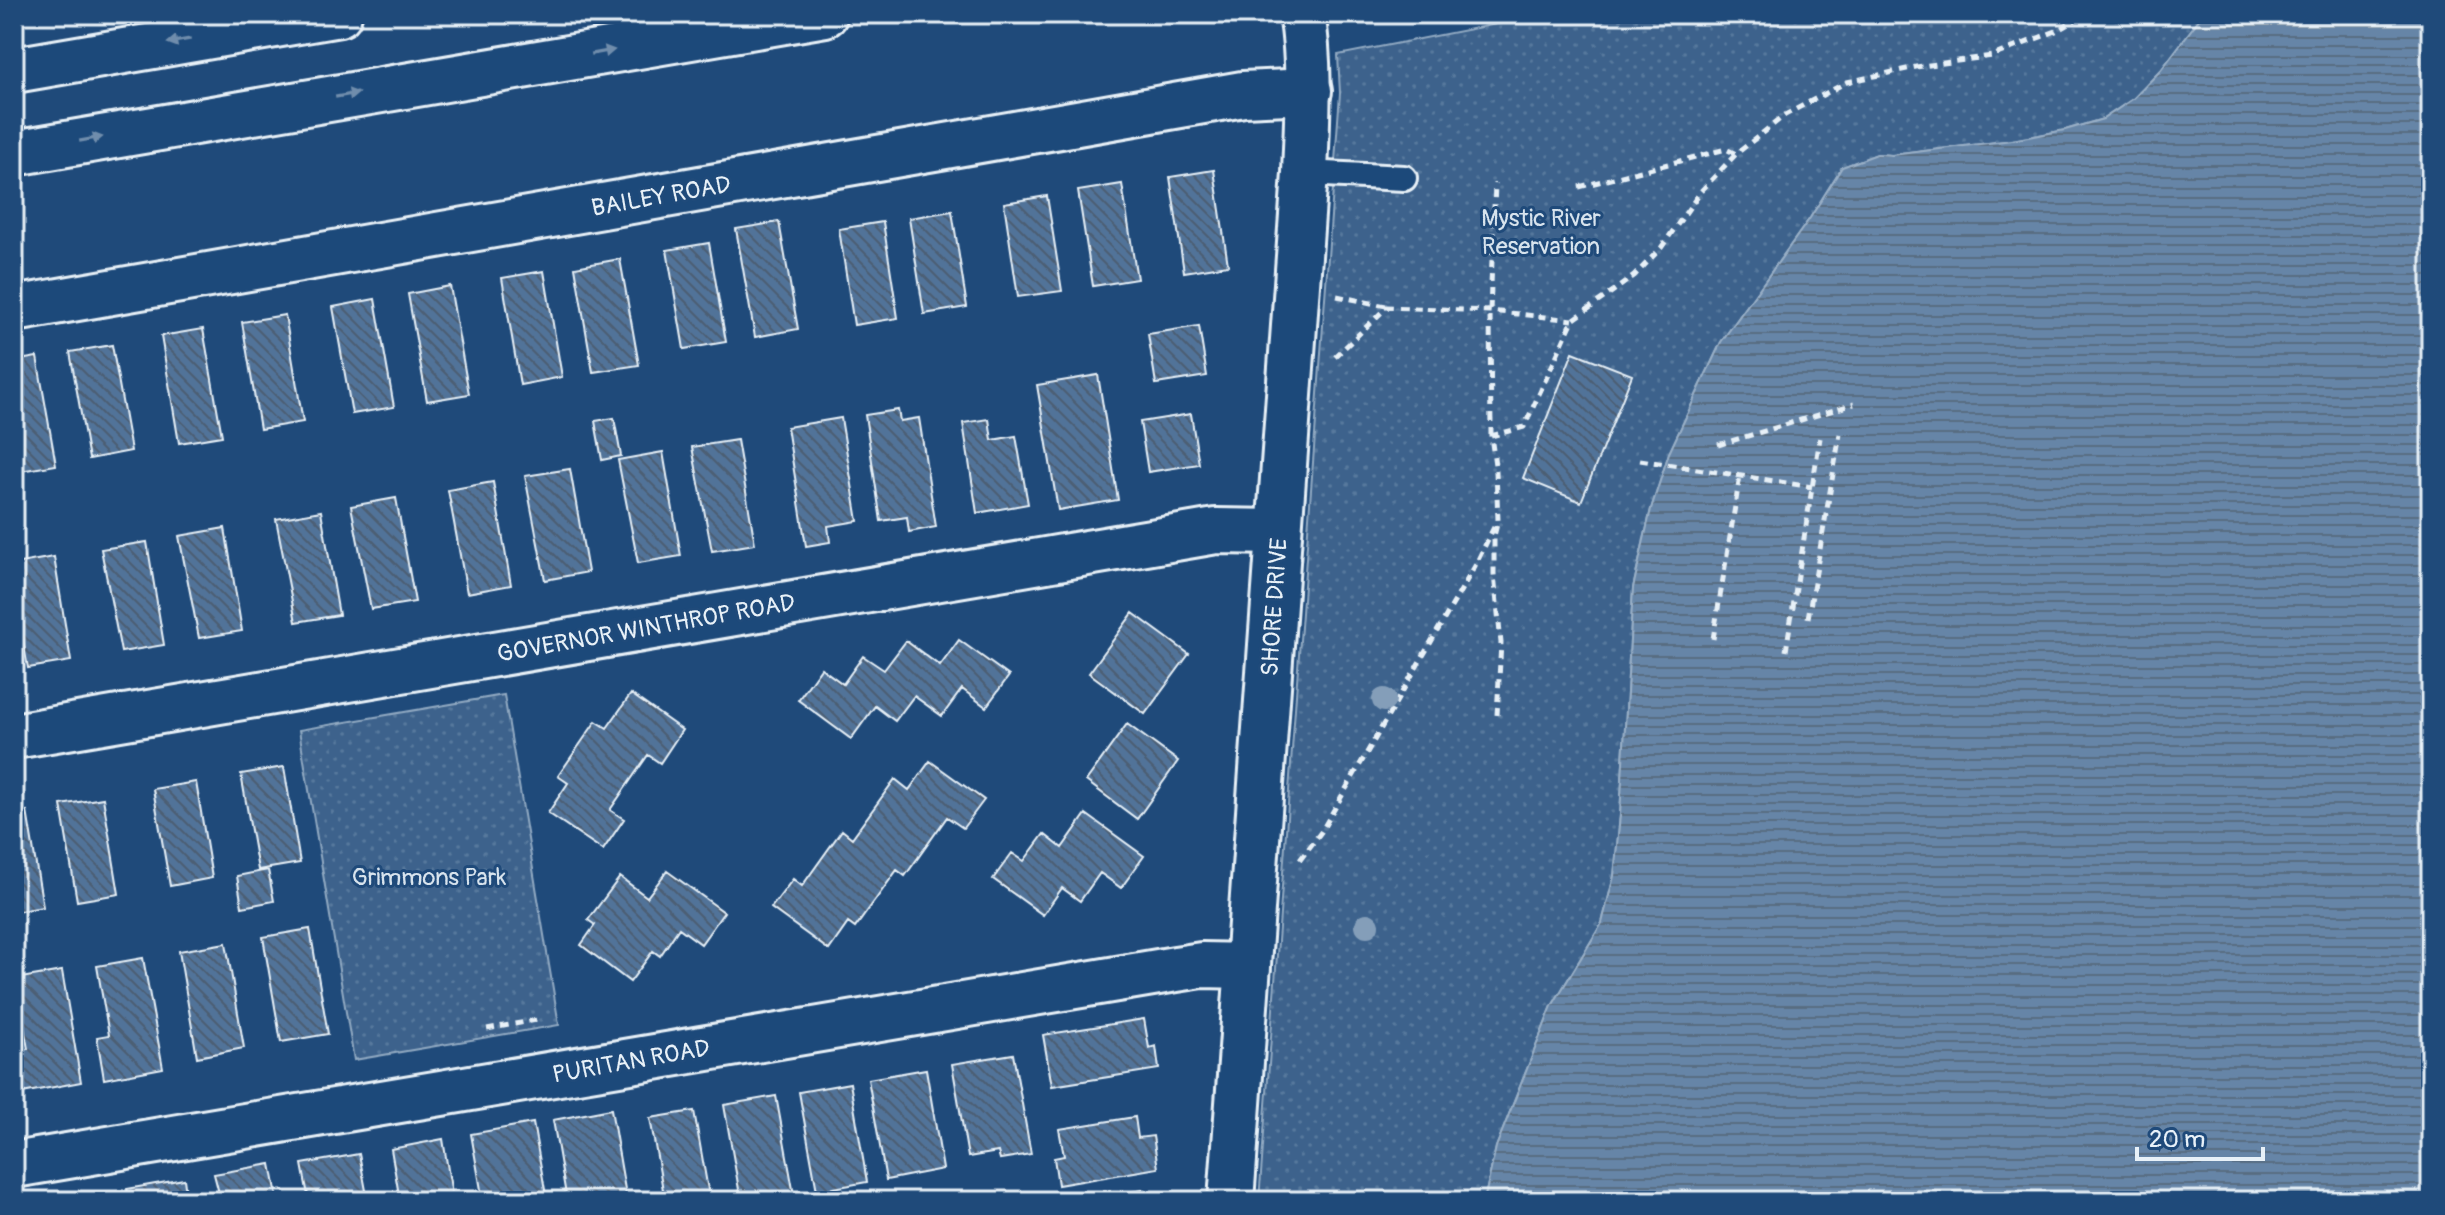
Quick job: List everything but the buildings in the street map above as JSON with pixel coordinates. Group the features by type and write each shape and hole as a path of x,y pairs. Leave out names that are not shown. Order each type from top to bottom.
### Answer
{"main road":[{"path":"14,70 339,14"},
{"path":"14,153 825,14"},
{"name":"SHORE DRIVE","path":"1231,1201 1305,173 1309,91 1302,14"},
{"name":"BAILEY ROAD","path":"14,309 1243,94 1309,91"},
{"name":"GOVERNOR WINTHROP ROAD","path":"14,736 1216,531 1279,532"},
{"name":"PURITAN ROAD","path":"14,1165 1176,969 1202,965 1248,966"}],"lane":[{"path":"1305,173 1404,178"}],"path":[{"path":"1491,436 1524,427 1573,320 1634,276 1661,248 1701,191 1736,154 1785,115 1847,82 1916,67 1992,56 2056,31 2086,14"},
{"path":"1579,187 1726,149 1736,154"},
{"path":"1495,183 1490,311 1491,436 1498,520 1494,536 1494,574 1501,643 1497,715"},
{"path":"1323,293 1387,307 1490,311 1573,320"},
{"path":"1331,361 1387,307"},
{"path":"1718,445 1854,404"},
{"path":"1808,618 1840,434"},
{"path":"1786,651 1820,438"},
{"path":"1640,460 1812,487"},
{"path":"1713,639 1740,476"},
{"path":"1292,870 1321,832 1475,566 1498,520"},
{"path":"487,1029 537,1020"}],"green space":[{"name":"Mystic River Reservation","path":"1548,14 2203,14 2161,70 2134,98 2103,119 2012,140 1892,155 1877,154 1842,167 1810,218 1721,342 1669,453 1651,509 1633,588 1614,876 1602,923 1552,1006 1496,1147 1484,1201 1259,1201 1340,93 1338,55"},
{"name":"Grimmons Park","path":"504,695 559,1025 354,1060 299,730"}],"shaded area":[{"path":"2203,14 2431,14 2431,1201 1484,1201 1496,1147 1552,1006 1602,923 1614,876 1620,815 1633,588 1651,509 1669,453 1721,342 1810,218 1842,167 1877,154 1892,155 2012,140 2103,119 2134,98 2161,70"}]}
